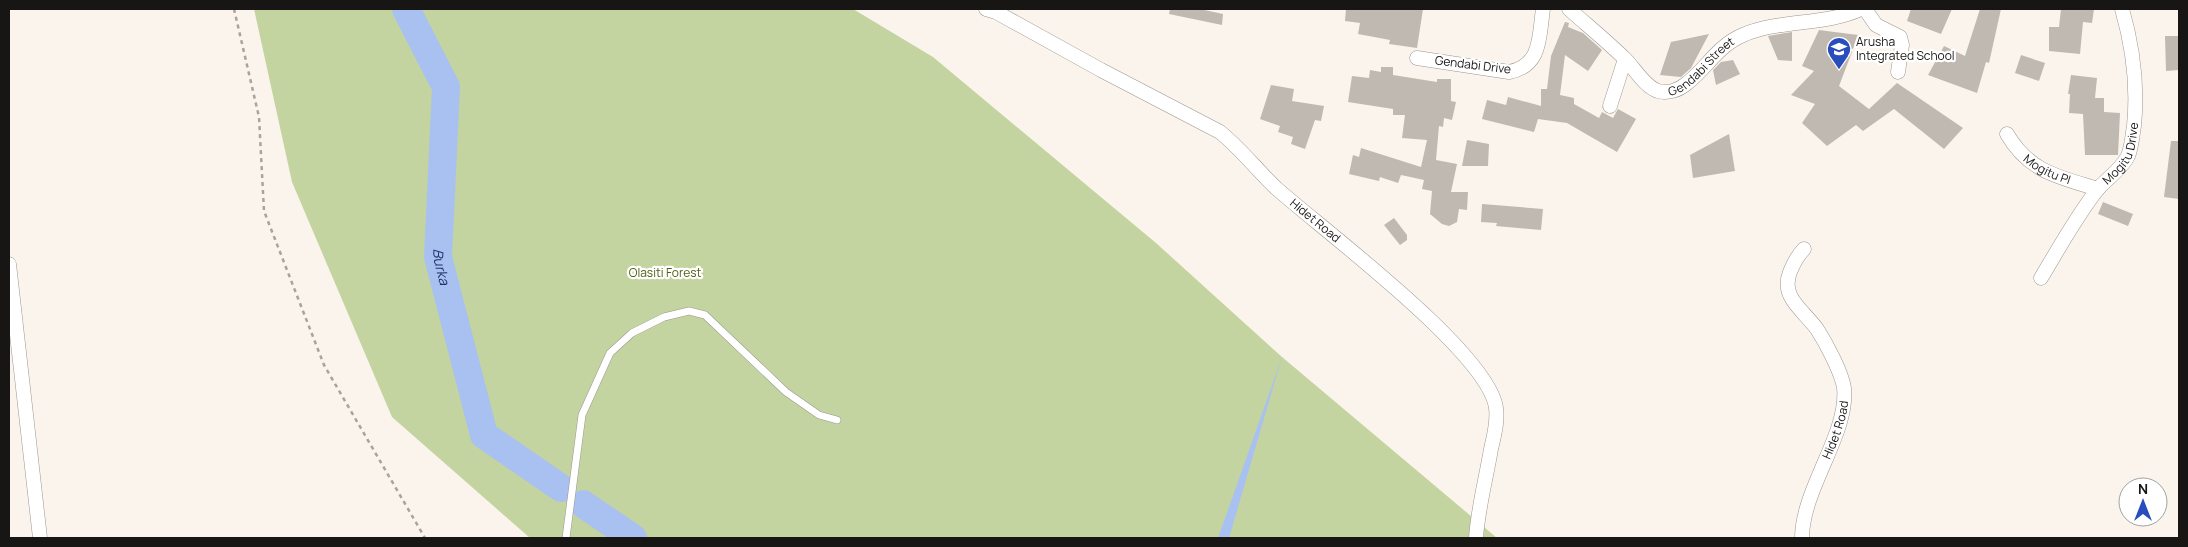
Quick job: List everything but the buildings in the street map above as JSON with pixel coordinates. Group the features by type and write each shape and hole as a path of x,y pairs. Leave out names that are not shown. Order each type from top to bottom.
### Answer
{"street":[{"name":"Hidet Road","path":"986,9 996,12 1101,70 1220,132 1237,145 1275,187 1458,346 1490,391 1496,407 1496,426 1481,497 1476,538"},
{"name":"Gendabi Drive","path":"1417,58 1509,72 1522,70 1530,62 1537,50 1544,9"},
{"name":"Gendabi Street","path":"1569,9 1625,59 1655,90 1665,92 1676,90 1687,84 1723,46 1742,35 1839,17 1861,9"},
{"path":"1865,9 1876,25 1900,37 1902,45 1898,72"},
{"name":"Mogitu Drive","path":"2041,278 2098,189 2127,158 2132,145 2136,102 2134,73 2130,36 2122,9"},
{"path":"1610,106 1625,59"},
{"name":"Mogitu Pl","path":"2007,134 2014,147 2029,162 2061,178 2098,189"},
{"name":"Hidet Road","path":"1802,538 1806,511 1817,478 1839,425 1844,398 1841,378 1822,338 1788,294 1787,280 1795,258 1804,249"},
{"path":"9,264 40,538"}],"lane":[{"path":"566,538 582,415 596,382 610,353 632,333 664,317 689,311 705,315 786,392 819,415 837,420"}],"path":[{"path":"234,9 259,117 264,211 324,365 425,538"}],"green space":[{"name":"Olasiti Forest","path":"254,9 853,9 933,57 1156,243 1282,357 1497,538 530,538 392,417 292,182"}],"water":[{"path":"1282,357 1229,538 1218,538"}],"waterway":[{"name":"Burka","path":"406,9 446,87 438,257 484,435 561,488"},
{"path":"583,504 633,538"}],"place":[{"name":"Arusha Integrated School","path":"1839,70"}]}
